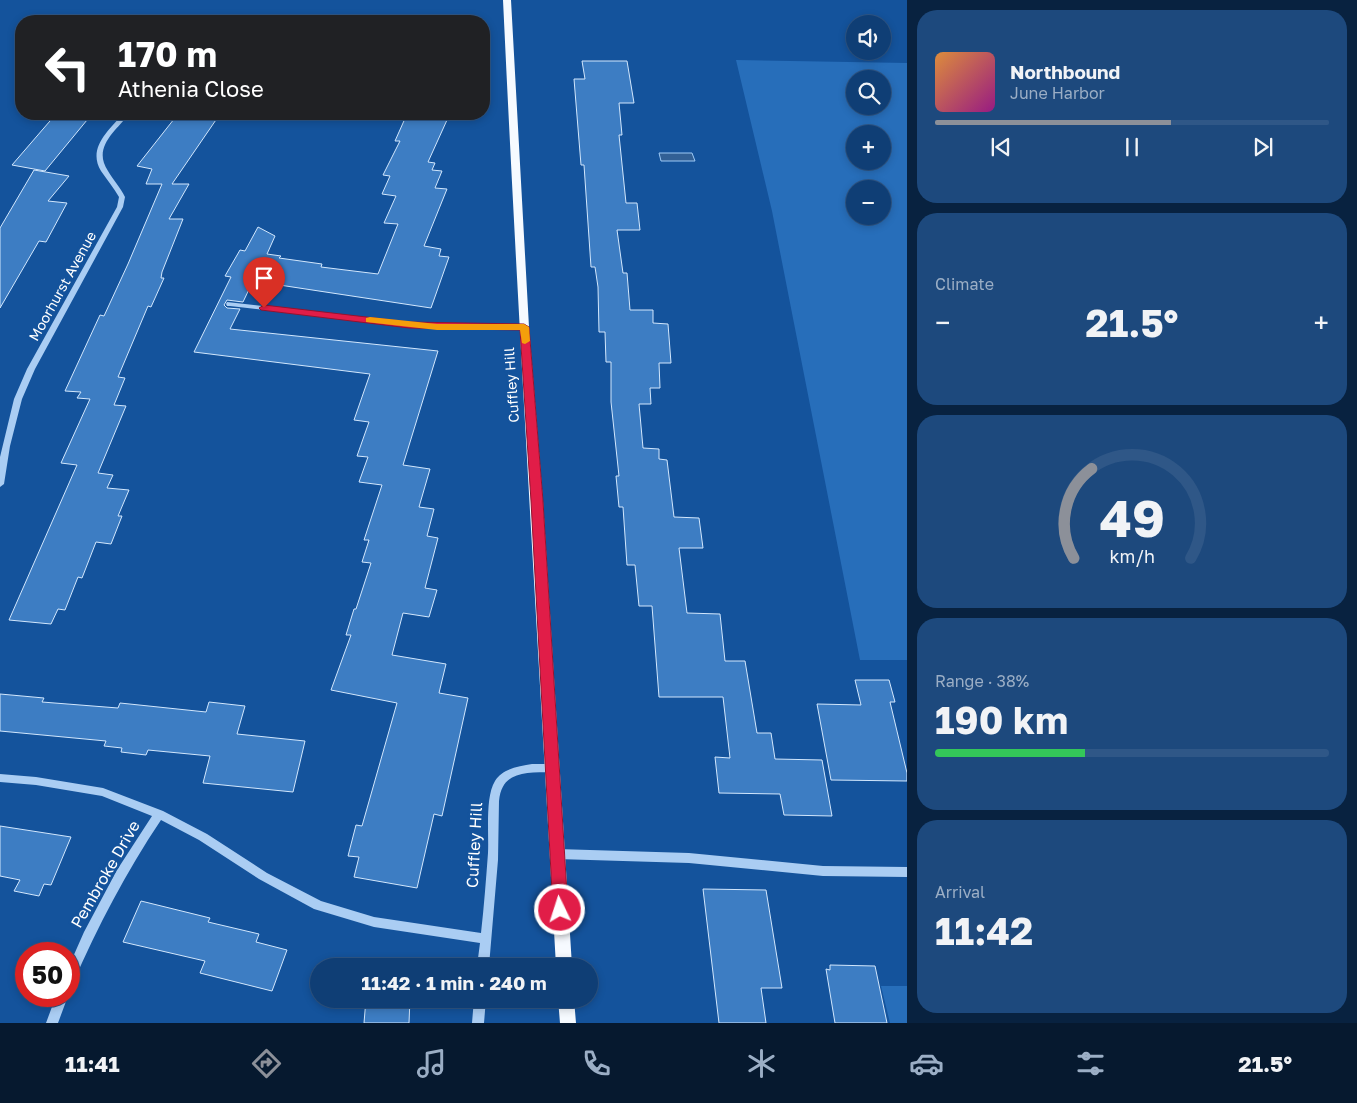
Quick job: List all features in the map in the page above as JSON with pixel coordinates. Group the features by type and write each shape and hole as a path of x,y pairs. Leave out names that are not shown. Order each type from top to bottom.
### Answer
{"main road":[{"name":"Cuffley Hill","path":"507,0 524,327 537,501 564,958"},
{"path":"567,1008 568,1023"}],"street":[{"name":"Moorhurst Avenue","path":"0,484 6,446 18,399 31,369 120,207 122,197 98,160 98,152 101,144 121,120"},
{"path":"230,304 409,325 524,327"},
{"name":"Cuffley Hill","path":"484,958 493,868 494,801 496,788 501,780 512,773 527,769 552,768"},
{"path":"0,778 36,781 103,792 160,814 203,836 263,876 318,905 374,922 486,939"},
{"name":"Pembroke Drive","path":"80,952 122,871 160,814"},
{"path":"557,854 679,858 823,871 907,872"},
{"path":"52,1023 58,1007"},
{"path":"478,1023 479,1008"}],"shaded area":[{"path":"736,60 907,63 907,660 860,660 772,211"},
{"path":"659,153 692,153 695,161 661,161"},
{"path":"881,986 907,986 907,1023 890,1023"}],"building":[{"path":"582,61 627,61 634,103 619,103 622,135 619,135 626,203 637,203 640,230 617,230 623,273 627,273 630,310 653,310 653,323 668,324 671,363 659,363 660,388 650,388 651,404 639,404 643,448 659,449 659,459 667,460 674,517 699,518 703,548 679,548 687,613 720,614 725,661 745,661 757,733 771,733 775,759 822,760 832,816 784,815 780,794 719,793 715,757 730,758 723,697 659,697 652,606 639,606 635,565 627,565 623,507 619,507 616,476 619,476 611,402 611,362 606,362 605,332 599,332 598,287 595,267 591,267 584,165 581,165 574,79 585,79"},
{"path":"51,120 87,120 45,171 12,165"},
{"path":"173,120 216,120 172,184 189,184 169,219 183,219 162,272 161,278 164,278 151,307 148,306 118,377 125,378 114,405 126,406 98,473 113,475 107,488 129,490 118,516 122,516 111,544 96,542 82,578 78,577 65,610 58,609 51,624 9,620 77,465 61,463 90,399 77,398 81,392 65,391 100,315 104,316 162,184 146,184 152,169 137,166"},
{"path":"404,120 447,120 428,162 435,163 432,170 442,171 435,188 447,189 424,246 441,249 439,256 449,257 431,308 253,281 243,302 227,300 224,305 227,308 240,309 230,329 438,351 403,465 430,469 419,507 434,509 427,536 438,538 425,588 437,590 429,617 403,613 392,655 446,664 439,693 468,698 442,816 434,814 417,888 354,877 359,857 348,856 356,825 362,826 397,703 331,690 351,635 346,635 371,563 362,562 369,540 364,540 382,485 359,482 368,457 357,456 369,422 354,420 370,374 194,352 231,277 225,276 240,250 245,251 258,227 275,236 267,254 281,256 279,258 322,264 321,267 378,274 398,224 384,223 396,196 382,194 390,176 383,175 400,141 395,141"},
{"path":"34,170 69,176 48,201 67,203 46,242 39,241 0,308 0,228"},
{"path":"855,680 889,680 895,702 890,702 907,773 907,781 831,780 817,704 861,705"},
{"path":"0,694 44,698 42,702 118,708 120,703 206,712 209,702 245,706 237,734 305,741 293,792 203,783 210,756 148,750 146,755 121,752 122,748 104,746 106,741 0,731"},
{"path":"0,826 71,837 51,885 44,884 39,896 14,891 20,880 0,876"},
{"path":"703,889 766,890 782,988 761,988 766,1023 719,1023"},
{"path":"141,901 210,918 208,922 259,934 256,942 287,950 272,991 200,973 205,961 123,942"},
{"path":"830,965 875,966 887,1023 835,1023 826,969 830,970"},
{"path":"365,1008 410,1008 409,1023 364,1023"}],"slow traffic":[{"path":"370,320 437,327 524,327 525,341"}],"route":[{"path":"264,308 409,325 437,327 524,327 537,501 560,910"}]}
